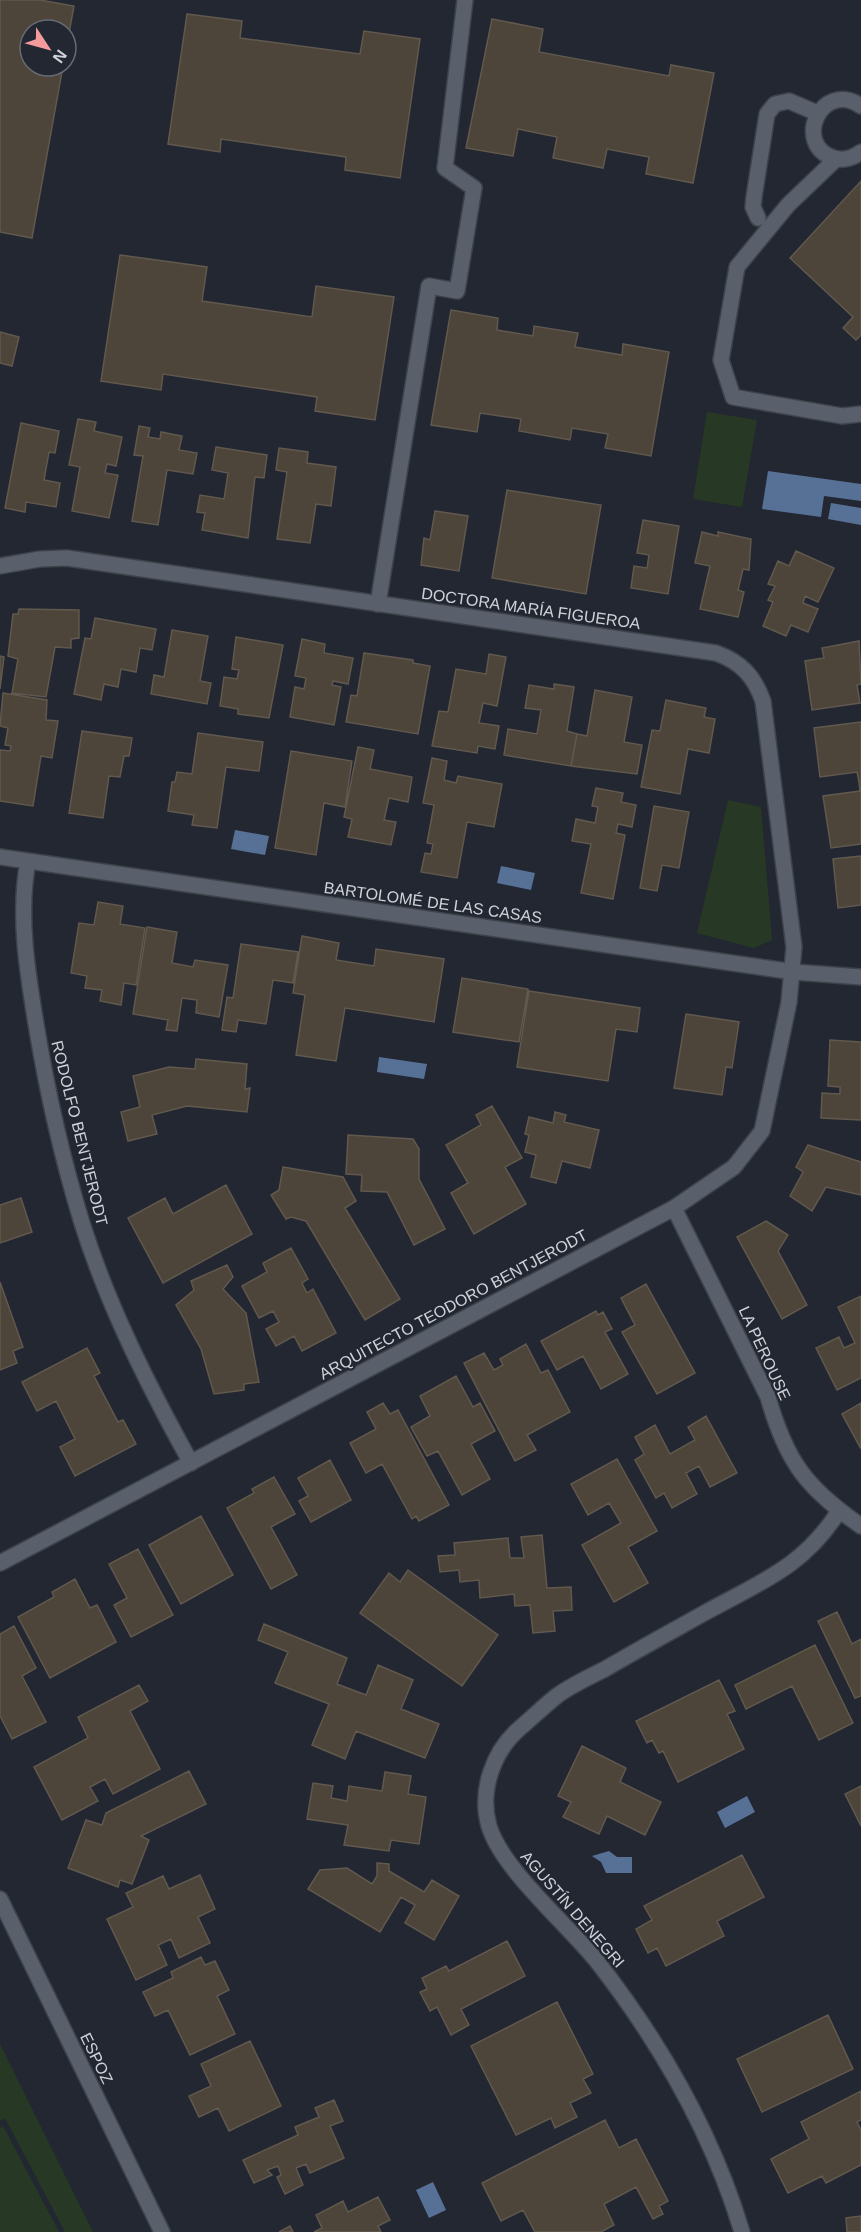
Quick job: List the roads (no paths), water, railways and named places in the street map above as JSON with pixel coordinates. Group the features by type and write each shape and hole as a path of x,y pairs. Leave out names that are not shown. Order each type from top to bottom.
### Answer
{"street":[{"path":"378,604 429,286 458,291 474,188 445,168 465,0"},
{"path":"860,104 850,100 832,101 817,114 813,131 820,149 836,159 847,159 861,152"},
{"path":"758,218 753,207 767,114 775,104 789,101 817,114"},
{"path":"836,159 788,204 737,267 721,360 733,396 842,417 861,414"},
{"name":"DOCTORA MARÍA FIGUEROA","path":"0,566 40,559 67,558 716,653 741,665 758,687 763,701 794,947 794,972"},
{"name":"BARTOLOMÉ DE LAS CASAS","path":"0,857 794,972 861,977"},
{"name":"RODOLFO BENTJERODT","path":"28,861 24,886 23,928 29,979 44,1071 70,1180 102,1279 190,1463"},
{"name":"ARQUITECTO TEODORO BENTJERODT","path":"0,1563 674,1208 734,1167 762,1131 794,972"},
{"name":"LA PEROUSE","path":"674,1208 768,1397 778,1431 790,1457 807,1482 839,1511 861,1526"},
{"name":"AGUSTÍN DENEGRI","path":"742,2232 729,2188 712,2148 672,2070 594,1957 508,1863 497,1845 489,1825 486,1803 488,1782 503,1746 515,1732 559,1694 793,1564 827,1529 839,1511"},
{"name":"ESPOZ","path":"0,1899 162,2232"}],"water":[{"path":"768,471 861,484 861,501 824,496 821,517 762,509"},
{"path":"831,503 861,508 861,525 828,519"},
{"path":"235,830 269,836 265,855 231,849"},
{"path":"501,866 535,873 531,890 497,883"},
{"path":"379,1057 427,1064 424,1079 377,1072"},
{"path":"747,1796 755,1812 725,1828 717,1812"},
{"path":"609,1851 617,1857 632,1857 632,1873 606,1873 601,1862 592,1856"},
{"path":"433,2182 446,2210 429,2218 416,2190"}]}
